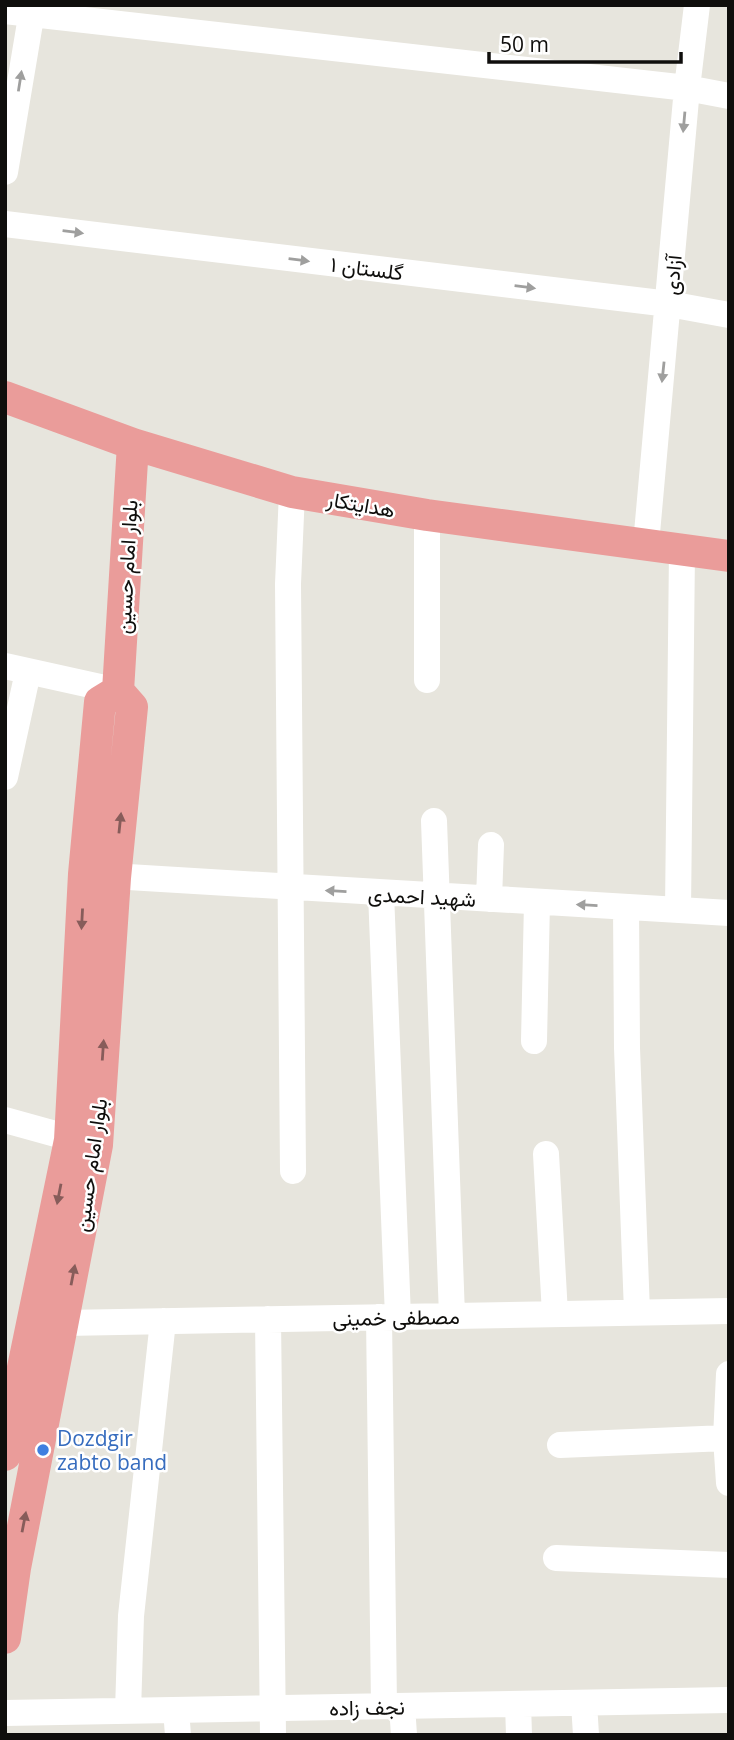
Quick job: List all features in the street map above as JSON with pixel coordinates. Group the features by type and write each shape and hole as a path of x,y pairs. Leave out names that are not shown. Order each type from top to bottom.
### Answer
{"main road":[{"name":"هدایتکار","path":"5,397 133,444 292,492 426,515 729,556"},
{"name":"بلوار امام حسین","path":"5,1638 10,1568 64,1323 84,1142 99,876 132,707 118,691 133,444"},
{"name":"بلوار امام حسین","path":"5,1455 33,1328 84,1142"}],"street":[{"name":"آزادی","path":"646,544 687,88 697,5"},
{"path":"5,172 32,10"},
{"path":"5,11 32,10 687,88 729,96"},
{"name":"گلستان ۱","path":"5,224 669,304 729,315"},
{"path":"292,492 288,584 293,1171"},
{"path":"426,515 427,680"},
{"path":"678,910 682,551"},
{"path":"5,777 17,669 118,691"},
{"path":"434,821 452,1316"},
{"path":"489,899 491,845"},
{"name":"شهید احمدی","path":"99,876 729,913"},
{"path":"381,893 393,1706 404,1735"},
{"path":"534,1041 537,902"},
{"path":"625,907 627,1048 637,1312"},
{"path":"5,1120 84,1142"},
{"path":"546,1154 555,1314"},
{"name":"مصطفی خمینی","path":"33,1328 64,1323 729,1311"},
{"path":"268,1319 273,1735"},
{"path":"115,1719 131,1616 163,1321"},
{"path":"729,1374 726,1438 729,1483"},
{"path":"559,1445 726,1438"},
{"path":"556,1558 729,1565"},
{"name":"نجف زاده","path":"5,1713 177,1722 272,1709 729,1700"},
{"path":"584,1703 586,1735"},
{"path":"518,1704 519,1735"}],"place":[{"name":"Dozdgir zabto band","path":"43,1450"}]}
